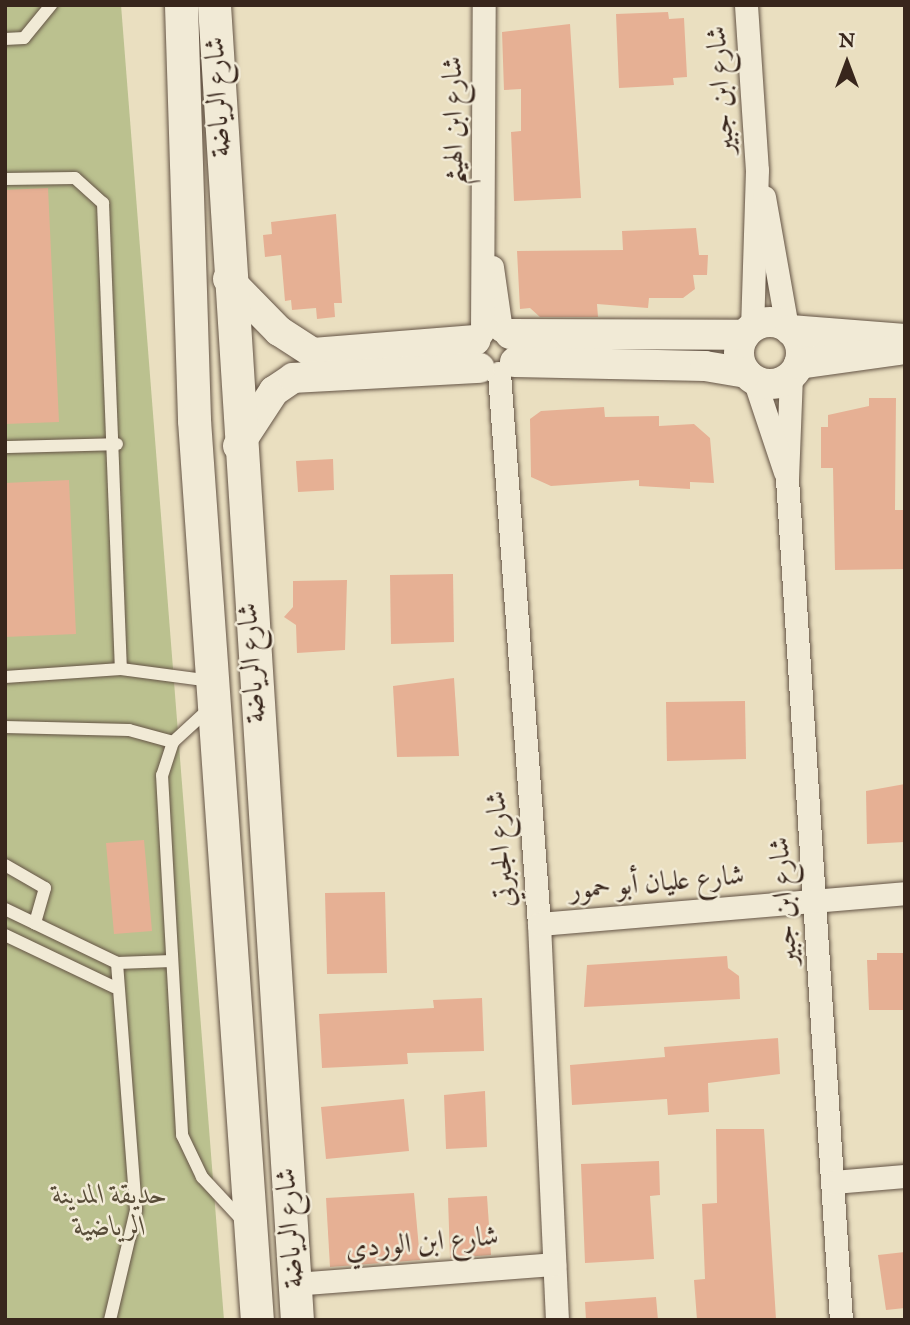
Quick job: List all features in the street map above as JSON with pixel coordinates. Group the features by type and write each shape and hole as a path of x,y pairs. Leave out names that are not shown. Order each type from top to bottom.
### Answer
{"main road":[{"name":"شارع الرياضة","path":"181,5 194,420 217,691 257,1320"},
{"name":"شارع الرياضة","path":"214,5 238,446 297,1320"},
{"path":"217,691 254,680"}],"street":[{"name":"شارع ابن الهيثم","path":"484,5 486,237 494,348"},
{"name":"شارع ابن جبير","path":"746,5 757,170 748,331"},
{"name":"شارع ابن جبير","path":"757,170 789,329"},
{"path":"228,279 279,331 313,353 494,348 748,331 769,322 789,329 905,339"},
{"path":"789,329 800,346 795,370"},
{"path":"748,331 739,354 750,376"},
{"path":"238,446 274,391 293,378 494,348 705,366 773,384 795,370 905,349"},
{"name":"شارع الجبرتي","path":"494,348 539,924 558,1320"},
{"name":"شارع ابن جبير","path":"795,370 787,479 841,1320"},
{"name":"شارع ابن جبير","path":"750,376 787,479"},
{"name":"شارع عليان أبو حمور","path":"539,924 905,893"},
{"path":"833,1182 905,1176"},
{"name":"شارع ابن الوردي","path":"294,1284 554,1264"}],"lane":[{"path":"5,39 24,38 51,5"},
{"path":"5,179 75,178 103,203 117,443 121,669"},
{"path":"5,447 117,443"},
{"path":"5,677 121,669 217,691 173,742 162,775 182,1135 202,1177 249,1227"},
{"path":"5,727 129,730 173,742"},
{"path":"5,865 45,888 35,924"},
{"path":"5,909 117,963 172,961"},
{"path":"5,935 114,987"},
{"path":"110,1320 136,1210 114,987 117,963"}],"green space":[{"name":"حديقة المدينة الرياضية","path":"5,5 121,5 224,1320 5,1320"}],"building":[{"path":"668,12 669,19 684,18 687,77 673,78 674,85 619,88 616,14"},
{"path":"570,24 581,198 514,201 511,132 521,131 521,89 504,90 502,32"},
{"path":"48,188 59,422 5,424 5,190"},
{"path":"336,214 342,303 334,303 335,317 317,319 316,308 292,310 291,300 285,301 281,255 265,257 263,235 272,234 271,222"},
{"path":"696,228 699,255 708,255 707,275 693,275 695,289 683,298 649,298 648,308 597,304 598,317 540,317 530,308 520,309 517,251 623,250 622,231"},
{"path":"869,398 896,398 895,510 905,510 905,569 835,570 833,468 821,468 821,427 828,427 828,415 869,406"},
{"path":"604,407 605,417 659,416 659,426 694,424 710,438 714,483 690,482 690,489 639,486 639,480 551,486 531,477 530,419 541,411"},
{"path":"333,459 334,490 298,492 296,461"},
{"path":"69,480 76,634 5,637 5,483"},
{"path":"453,574 454,642 391,644 390,575"},
{"path":"347,580 345,650 297,653 296,625 284,617 293,607 293,581"},
{"path":"454,678 459,756 397,757 393,686"},
{"path":"745,701 746,759 667,761 666,702"},
{"path":"905,784 905,842 867,844 866,791"},
{"path":"144,840 152,931 114,934 106,843"},
{"path":"385,892 387,973 327,974 325,893"},
{"path":"877,953 905,953 905,1010 869,1010 867,960 877,960"},
{"path":"727,956 728,968 739,976 740,999 584,1007 587,965"},
{"path":"482,998 484,1051 407,1053 408,1064 322,1068 319,1014 434,1008 433,1000"},
{"path":"778,1038 780,1074 708,1083 709,1112 668,1115 667,1099 572,1105 570,1065 665,1057 664,1047"},
{"path":"485,1091 487,1147 446,1149 444,1095"},
{"path":"404,1099 409,1151 326,1159 321,1107"},
{"path":"716,1129 764,1129 776,1319 697,1320 694,1280 705,1279 702,1204 717,1203"},
{"path":"659,1161 660,1195 650,1196 654,1259 585,1263 581,1164"},
{"path":"414,1193 420,1260 330,1267 326,1198"},
{"path":"487,1196 491,1255 450,1258 448,1198"},
{"path":"905,1252 905,1308 886,1310 878,1255"},
{"path":"656,1297 658,1320 586,1320 585,1302"}]}
